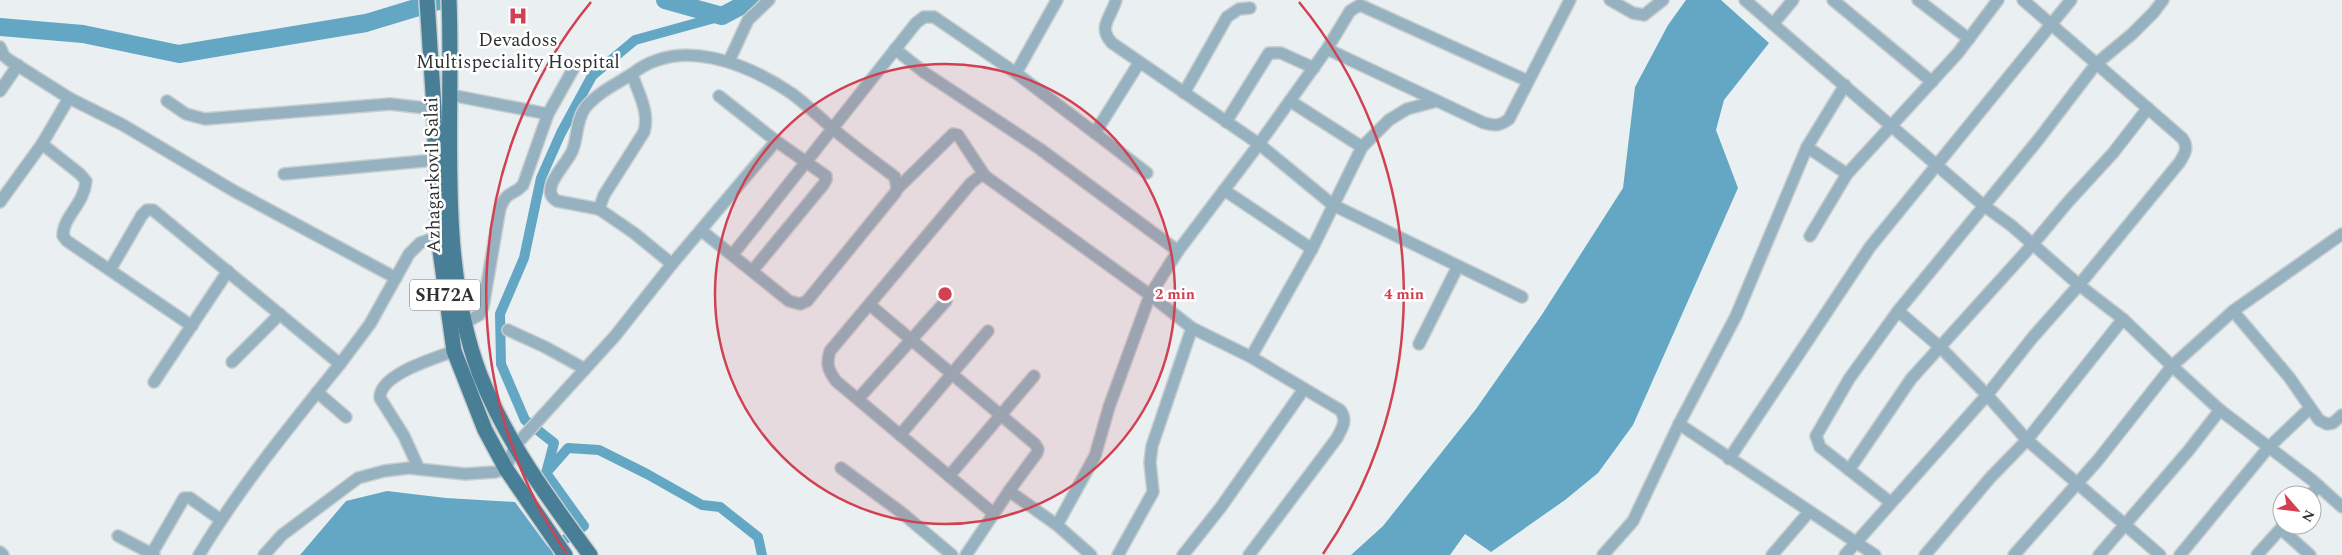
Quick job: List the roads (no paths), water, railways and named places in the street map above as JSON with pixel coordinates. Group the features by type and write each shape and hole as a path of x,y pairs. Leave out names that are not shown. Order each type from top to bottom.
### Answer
{"main road":[{"name":"Azhagarkovil Salai","path":"427,0 427,24 434,109 435,160 445,234 454,351 486,430 506,469 561,548"},
{"name":"Azhagarkovil Salai","path":"449,0 451,94 445,234 465,323 480,374 496,410 532,475 590,555"}],"street":[{"path":"728,60 748,20 769,0"},
{"path":"1016,73 1057,0"},
{"path":"1116,0 1104,28 1105,36 1112,44 1260,144 1333,204 1522,297"},
{"path":"1327,50 1484,123 1494,126 1502,125 1509,119 1570,0"},
{"path":"1610,0 1633,13 1644,15 1663,0"},
{"path":"1745,0 1983,205 2123,319 2220,410 2319,485"},
{"path":"1773,24 1793,0"},
{"path":"1833,0 1932,82"},
{"path":"1918,0 1969,38"},
{"path":"1810,236 1847,174 1932,82 1998,0"},
{"path":"1845,555 1890,502 1987,395 2033,337 2079,285 2179,163 2186,149 2186,143 2182,138 2022,0"},
{"path":"1729,459 1870,247 1903,204 1938,165 2071,0"},
{"path":"1890,502 1820,447 1816,436 1849,379 1898,311 2038,140 2096,64 2132,34 2154,12 2162,0"},
{"path":"1057,525 1095,456 1109,407 1150,295 1178,251 1260,144 1327,50 1350,11 1360,5 1528,81"},
{"path":"1184,93 1227,17 1239,9 1250,8"},
{"path":"733,254 895,49 916,23 924,17 930,16 1016,73 1147,173"},
{"path":"895,49 925,73 1040,149 1178,251"},
{"path":"1,53 69,98 123,126 234,191 396,278"},
{"path":"1226,122 1269,53 1281,53 1314,68"},
{"path":"672,264 634,233 599,210 558,201 553,198 550,191 552,184 572,152 580,117 586,107 604,91 649,63 672,56 699,56 728,60 758,73 792,94 895,177 897,188"},
{"path":"1096,133 1139,63"},
{"path":"465,323 481,311 500,208 506,195 523,185 548,114 576,64"},
{"path":"0,91 18,65"},
{"path":"599,210 604,195 644,132 646,124 646,112 632,74"},
{"path":"1602,555 1633,520 1679,424 1736,316 1807,147 1845,85"},
{"path":"451,94 548,114"},
{"path":"719,96 776,141 826,176 826,180 753,270"},
{"path":"0,202 5,186 42,144 69,98"},
{"path":"167,101 186,114 205,119 390,104 434,109"},
{"path":"1290,101 1362,147"},
{"path":"1251,357 1312,249 1362,147 1390,120 1407,110 1437,101"},
{"path":"1849,470 1911,379 1941,348 2113,153 2148,108"},
{"path":"702,231 753,270 789,301 800,304 807,302 897,188 953,134 960,138 985,176 1150,295 1192,328 1251,357 1340,410 1345,419 1342,428 1249,555"},
{"path":"264,555 282,535 358,478 384,470 419,469 465,474 495,472 506,469 516,446 526,433 615,336 672,264 702,231 776,141"},
{"path":"42,144 86,181 85,193 63,228 63,236 67,241 192,326"},
{"path":"1807,147 1847,174"},
{"path":"284,174 435,160"},
{"path":"985,176 980,176 971,183 830,351 827,360 828,372 836,381 993,513"},
{"path":"1224,190 1312,249"},
{"path":"110,270 142,215 147,210 153,210 340,364"},
{"path":"199,555 262,462 370,324 409,254 420,243 445,234"},
{"path":"2014,555 2078,484 2172,366 2233,311 2342,234"},
{"path":"1419,344 1458,266"},
{"path":"154,382 228,271"},
{"path":"858,399 946,301"},
{"path":"870,305 1035,444 1038,449 966,555"},
{"path":"1898,311 1941,348 1987,395 2027,440 2127,524 2160,555"},
{"path":"2233,311 2289,377 2319,420 2327,424 2333,423 2342,415"},
{"path":"232,362 280,314"},
{"path":"1925,555 1990,478 2027,440 2123,319"},
{"path":"1118,555 1153,492 1150,462 1152,446 1192,328"},
{"path":"508,330 551,350 585,369"},
{"path":"900,434 988,331"},
{"path":"419,469 404,436 380,398 380,393 383,386 411,368 454,351"},
{"path":"949,476 1034,376"},
{"path":"1183,555 1221,507 1304,389"},
{"path":"317,392 346,417"},
{"path":"2180,555 2268,448 2310,408"},
{"path":"2099,555 2189,450 2220,410"},
{"path":"1679,424 1875,555"},
{"path":"841,468 896,508 952,555"},
{"path":"2322,488 2342,507"},
{"path":"1009,491 1057,525 1091,555"},
{"path":"118,536 153,555 184,498 190,498 221,520"},
{"path":"1772,555 1809,512"},
{"path":"2257,555 2275,535"},
{"path":"2290,535 2310,555"},
{"path":"0,552 3,555"}],"water":[{"path":"1686,0 1721,0 1769,43 1724,100 1716,130 1738,188 1633,425 1598,473 1565,500 1491,552 1465,534 1450,555 1351,555 1383,526 1476,409 1541,316 1623,188 1635,87 1668,25"},
{"path":"387,491 446,498 515,502 554,555 300,555 346,501"}],"waterway":[{"path":"0,27 83,34 179,54 366,23 442,0"},
{"path":"665,0 722,16 752,0"},
{"path":"546,473 554,443 525,420 501,364 500,314 524,258 541,178 561,133 592,76 635,40 722,16"},
{"path":"553,548 584,526 546,473 568,448 599,450 702,505 720,507 758,537 762,555"}],"place":[{"name":"Devadoss Multispeciality Hospital","path":"518,16"}]}
